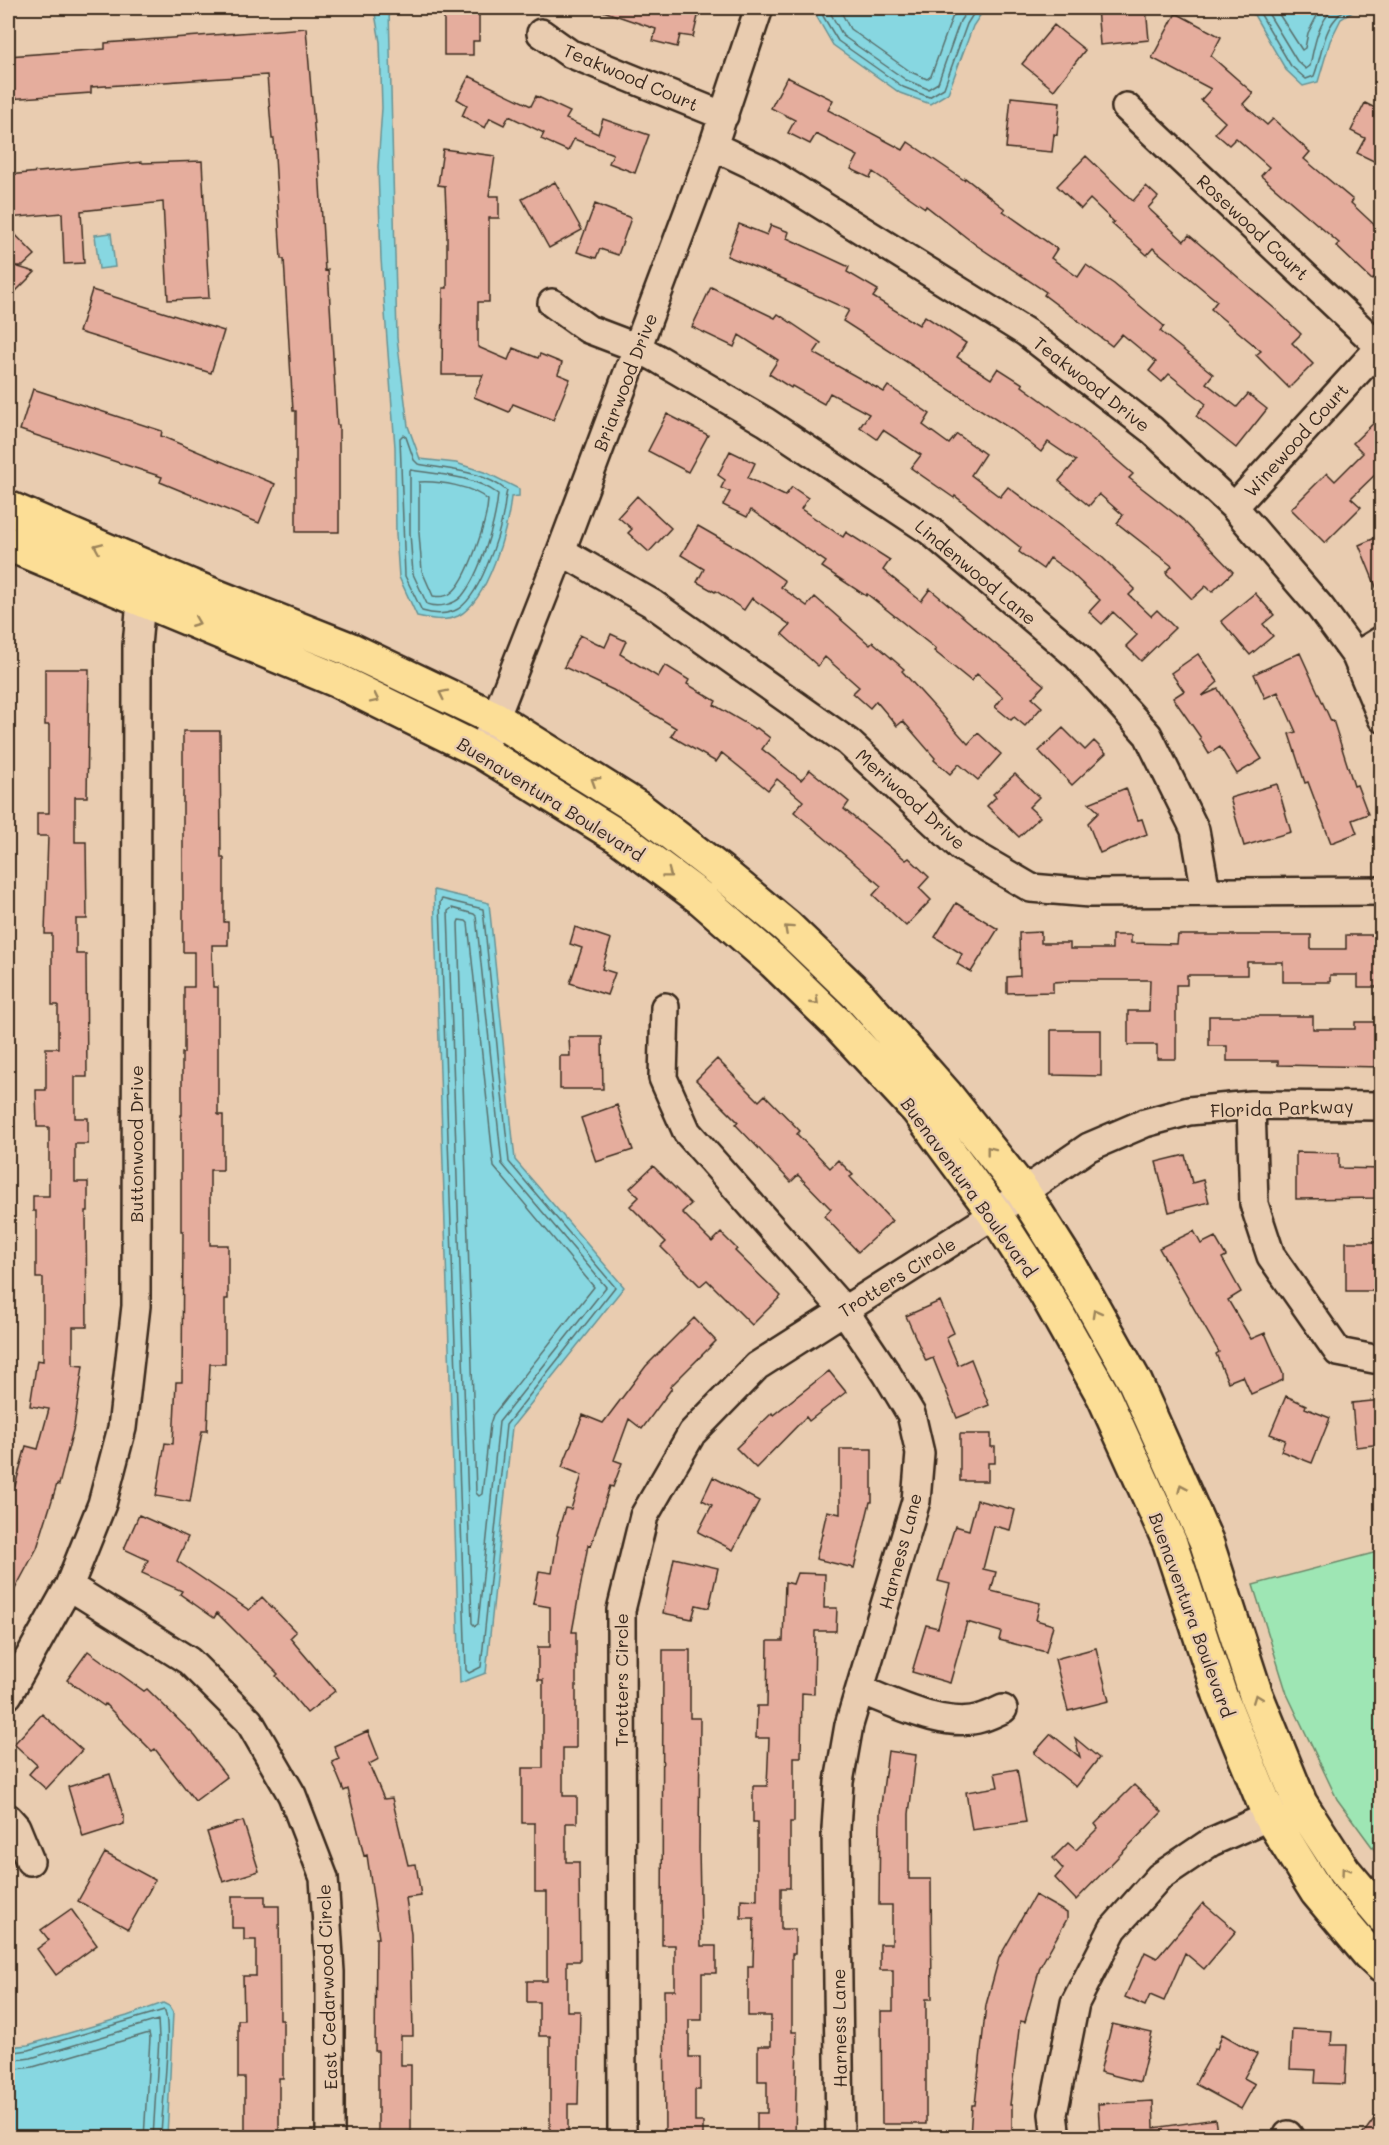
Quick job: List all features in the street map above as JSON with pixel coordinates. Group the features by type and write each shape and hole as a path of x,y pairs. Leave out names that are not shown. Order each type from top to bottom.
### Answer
{"main road":[{"name":"Buenaventura Boulevard","path":"8,508 152,570 350,649 496,719 638,808 720,871 786,926 858,995 946,1095 1023,1192 1070,1266 1135,1382 1206,1541 1256,1695 1300,1803 1344,1871 1382,1916"},
{"name":"Buenaventura Boulevard","path":"8,544 336,680 482,752 619,837 702,899 774,962 838,1024 917,1109 994,1214 1045,1292 1104,1397 1170,1543 1220,1695 1269,1815 1317,1893 1382,1966"}],"street":[{"name":"Briarwood Drive","path":"482,752 638,348 724,116 759,8"},
{"name":"Teakwood Court","path":"541,33 569,53 724,116"},
{"name":"Rosewood Court","path":"1126,107 1381,346"},
{"name":"Teakwood Drive","path":"713,146 770,173 1028,333 1152,430 1234,507 1320,607 1356,656 1382,718"},
{"name":"Lindenwood Lane","path":"552,303 588,329 638,348 766,422 930,531 1077,657 1148,735 1195,830 1206,892"},
{"name":"Winewood Court","path":"1234,507 1381,346"},
{"name":"Meriwood Drive","path":"561,551 653,604 848,742 961,847 1031,888 1090,893 1382,891"},
{"name":"Buttonwood Drive","path":"8,1695 69,1586 102,1503 122,1428 136,1306 137,658 141,600 152,570"},
{"path":"1356,656 1382,640"},
{"name":"Harness Lane","path":"665,1007 663,1078 687,1132 844,1310 911,1414 920,1453 916,1501 860,1690 843,1756 839,1782 836,1828 840,2138"},
{"path":"1251,1105 1254,1204 1271,1256 1338,1352 1374,1359 1382,1357"},
{"name":"Florida Parkway","path":"994,1214 1089,1147 1145,1123 1189,1111 1251,1105 1382,1106"},
{"name":"Trotters Circle","path":"622,2138 621,1610 644,1516 692,1433 758,1366 994,1214"},
{"name":"East Cedarwood Circle","path":"69,1586 189,1661 249,1721 292,1795 324,1878 330,1972 330,2138"},
{"path":"860,1690 925,1714 949,1720 980,1719 1003,1709"},
{"path":"1056,2138 1053,2114 1075,2003 1113,1929 1159,1877 1211,1842 1300,1803"},
{"path":"8,1818 16,1827 30,1861"}],"green space":[{"path":"1382,1551 1381,1859 1337,1799 1287,1694 1253,1585"}],"water":[{"path":"374,8 389,8 397,338 408,426 420,459 456,463 487,473 519,489 519,496 511,497 501,544 479,595 469,608 458,616 448,619 417,616 399,577 395,447 381,259 378,167 382,108 380,42"},
{"path":"817,8 985,8 973,26 948,93 930,104 900,93 833,45 817,17"},
{"path":"1250,8 1359,8 1341,19 1330,41 1318,82 1303,86 1286,70"},
{"path":"111,233 115,267 99,269 95,235"},
{"path":"434,890 489,903 515,1160 624,1287 512,1427 486,1673 460,1683"},
{"path":"163,2003 169,2006 173,2013 167,2137 8,2137 8,2047 28,2045"}],"building":[{"path":"601,8 700,8 693,37 680,35 677,47 653,41 656,29 600,10"},
{"path":"1097,8 1146,8 1149,40 1100,45"},
{"path":"444,9 479,9 479,41 473,41 473,55 444,55"},
{"path":"1176,13 1221,37 1211,56 1253,93 1243,104 1267,125 1273,119 1310,152 1304,159 1353,200 1351,203 1382,232 1382,271 1372,280 1336,246 1339,243 1261,176 1269,167 1236,138 1229,145 1215,133 1225,122 1201,100 1211,89 1152,58"},
{"path":"1054,25 1085,50 1054,90 1022,64"},
{"path":"306,28 316,150 318,150 325,271 328,270 337,425 339,425 339,532 296,532 296,411 293,411 284,259 281,259 274,139 272,139 267,75 91,87 91,93 8,99 8,56 105,49 105,43"},
{"path":"469,76 531,106 536,96 570,112 566,119 598,134 603,119 649,135 635,173 609,163 613,154 574,139 568,151 541,139 544,133 509,116 504,125 490,118 485,128 462,116 467,105 457,99"},
{"path":"787,77 833,100 828,110 903,150 908,142 964,180 965,178 1005,209 1003,211 1057,249 1051,258 1078,277 1086,265 1114,284 1164,326 1160,331 1213,374 1206,383 1237,407 1248,394 1267,409 1236,448 1196,416 1206,404 1169,374 1162,382 1149,371 1156,362 1122,334 1112,346 1044,295 1046,292 976,245 926,206 925,208 873,172 870,178 851,169 858,156 816,134 810,144 788,133 795,120 771,108"},
{"path":"1011,97 1060,102 1057,135 1054,134 1052,152 1006,148"},
{"path":"1365,103 1379,110 1382,105 1382,165 1357,153 1365,138 1351,131"},
{"path":"443,149 495,156 489,196 499,196 499,218 489,218 489,302 478,302 478,347 508,360 513,348 538,358 540,354 562,363 558,374 570,379 553,420 513,404 509,412 474,397 483,375 442,375 443,288 447,288 447,234 445,186 438,185"},
{"path":"1086,156 1133,201 1146,186 1158,197 1148,208 1184,241 1189,235 1301,334 1292,343 1313,364 1289,388 1256,355 1261,351 1211,309 1217,301 1153,248 1147,255 1112,224 1114,222 1090,199 1081,209 1057,186"},
{"path":"202,161 209,298 168,300 163,202 81,211 84,263 64,264 62,213 8,218 8,175 142,162"},
{"path":"555,182 582,230 549,248 522,199"},
{"path":"595,204 631,218 618,255 600,249 596,258 577,252"},
{"path":"739,224 767,235 771,225 789,232 787,238 849,267 847,272 878,290 873,297 919,325 925,316 966,343 957,357 991,379 998,368 1023,384 1022,386 1077,426 1133,474 1129,478 1183,520 1233,572 1212,592 1206,586 1192,599 1166,573 1172,566 1117,523 1123,515 1099,494 1089,506 1059,481 1076,461 1048,442 1041,452 1014,431 843,321 849,310 786,280 727,256"},
{"path":"8,227 35,255 23,266 15,266 35,272 8,299"},
{"path":"711,287 775,318 778,314 821,343 814,353 884,392 888,386 930,414 923,425 949,444 957,434 985,454 971,475 1000,497 1008,487 1103,558 1135,589 1129,595 1151,616 1157,610 1175,628 1141,661 1126,646 1137,635 1113,612 1102,624 1089,612 1100,600 1071,573 1050,558 1043,569 1019,552 1021,548 955,496 954,498 911,468 921,455 883,430 877,439 860,427 869,414 830,393 824,404 792,386 791,388 769,374 778,360 739,335 734,347 692,327"},
{"path":"92,290 224,331 211,373 79,332"},
{"path":"33,389 162,431 161,436 275,484 259,523 160,482 162,477 20,430"},
{"path":"667,414 708,435 688,472 648,451"},
{"path":"1382,415 1382,468 1351,498 1361,507 1325,543 1291,509 1327,473 1335,481 1363,453 1353,443"},
{"path":"730,451 755,463 748,478 785,496 792,487 808,498 801,509 843,537 846,532 890,560 883,570 921,601 930,589 1044,685 1032,698 1042,707 1025,726 1014,717 1011,720 995,707 1003,697 977,674 971,681 934,651 936,649 867,594 866,596 822,567 826,562 751,510 747,517 723,505 730,492 721,488 725,480 718,475"},
{"path":"637,496 671,528 649,552 628,533 632,529 618,517"},
{"path":"698,526 745,553 785,581 781,587 807,606 815,597 870,645 873,642 904,669 902,671 968,744 978,733 1001,754 978,780 959,764 950,774 934,760 935,758 903,721 897,726 876,701 870,708 853,693 859,687 825,657 818,666 782,634 790,625 752,598 744,610 716,591 697,582 704,569 681,555"},
{"path":"1382,535 1382,599 1381,599 1359,545"},
{"path":"1255,593 1274,615 1263,624 1273,636 1250,655 1221,621"},
{"path":"611,634 626,641 620,654 658,677 665,665 689,680 687,684 716,701 714,705 755,729 757,728 770,738 762,749 801,780 810,770 849,802 844,809 906,860 909,858 929,877 919,888 931,900 906,926 873,895 881,886 794,812 803,801 777,779 768,790 722,753 716,762 671,736 676,728 613,690 564,667 580,635 605,647"},
{"path":"1300,653 1331,721 1333,720 1354,786 1357,785 1368,814 1352,820 1357,833 1331,843 1308,782 1305,783 1289,734 1296,732 1278,692 1265,698 1254,674"},
{"path":"1198,654 1218,682 1202,696 1218,689 1262,759 1237,774 1220,747 1209,754 1201,738 1173,698 1184,691 1171,673"},
{"path":"45,669 89,669 87,797 75,797 75,842 86,842 87,919 76,919 76,954 86,954 87,1077 75,1077 75,1118 88,1118 88,1144 75,1144 75,1182 88,1182 87,1327 73,1327 73,1365 83,1366 74,1426 59,1485 57,1484 37,1548 8,1602 8,1484 15,1486 26,1446 38,1449 49,1409 30,1406 37,1360 43,1361 43,1278 36,1278 36,1211 33,1211 33,1196 49,1196 49,1127 37,1127 36,1090 46,1090 46,1048 58,1048 58,1005 52,1005 52,934 45,934 48,836 37,836 37,813 49,813 49,725 45,725"},
{"path":"1063,728 1085,750 1094,741 1106,753 1072,785 1039,751"},
{"path":"183,731 220,731 221,858 224,858 224,922 228,922 228,945 212,945 213,987 218,987 218,1115 223,1115 223,1170 210,1170 210,1245 228,1245 225,1364 210,1364 207,1431 202,1431 190,1502 156,1496 165,1443 173,1444 176,1382 182,1382 181,1115 184,987 194,987 194,952 183,952"},
{"path":"1015,774 1039,797 1029,807 1040,817 1019,837 987,806 996,797 993,794"},
{"path":"1277,784 1291,832 1244,846 1230,798"},
{"path":"1126,788 1138,820 1142,819 1147,834 1100,853 1088,823 1099,812 1089,803"},
{"path":"956,903 998,929 971,972 957,964 962,954 935,937"},
{"path":"575,927 611,939 602,969 615,973 607,995 570,983 582,948 570,944"},
{"path":"1041,932 1041,943 1070,943 1070,949 1112,949 1112,935 1131,935 1131,943 1177,944 1178,935 1311,935 1311,949 1346,949 1346,935 1381,935 1382,987 1358,987 1358,975 1330,975 1330,982 1283,982 1283,962 1247,962 1247,975 1187,975 1187,985 1176,985 1176,1059 1157,1059 1157,1045 1128,1045 1128,1011 1149,1011 1150,980 1070,980 1053,982 1053,992 1007,993 1007,977 1020,976 1019,933"},
{"path":"1209,1016 1313,1016 1313,1029 1355,1029 1355,1022 1382,1022 1382,1067 1278,1065 1278,1061 1227,1061 1227,1046 1209,1046"},
{"path":"1051,1030 1101,1030 1101,1076 1051,1075"},
{"path":"569,1037 602,1037 603,1089 560,1089 560,1056 570,1056"},
{"path":"717,1059 759,1101 765,1095 800,1131 797,1134 830,1168 838,1160 853,1175 850,1177 892,1221 858,1252 824,1216 831,1209 798,1175 791,1182 735,1124 738,1122 696,1080"},
{"path":"617,1105 633,1150 596,1162 581,1118"},
{"path":"1296,1152 1339,1153 1339,1168 1382,1169 1382,1198 1296,1199"},
{"path":"1185,1155 1192,1183 1203,1180 1209,1202 1169,1212 1156,1162"},
{"path":"653,1166 691,1204 682,1212 712,1242 721,1233 737,1249 735,1251 781,1296 752,1325 707,1280 700,1286 661,1247 666,1242 630,1206 639,1197 630,1188"},
{"path":"1194,1231 1201,1244 1215,1237 1226,1256 1222,1258 1241,1292 1228,1300 1251,1339 1265,1333 1283,1374 1283,1380 1251,1394 1243,1376 1228,1382 1216,1354 1219,1352 1159,1248"},
{"path":"1346,1242 1382,1242 1382,1276 1375,1276 1375,1291 1346,1291"},
{"path":"940,1301 954,1333 946,1337 958,1365 971,1359 989,1405 957,1418 933,1358 926,1361 906,1316"},
{"path":"694,1318 716,1341 670,1387 672,1388 642,1429 629,1419 614,1460 622,1463 613,1487 610,1486 591,1546 588,1545 572,1632 576,1632 576,1748 563,1748 563,1796 577,1796 577,1823 566,1823 566,1862 579,1862 580,1961 567,1961 567,2011 580,2011 578,2104 568,2104 568,2138 550,2138 550,2036 539,2036 539,2002 527,2002 527,1981 547,1981 547,1892 535,1892 535,1823 522,1823 522,1768 543,1768 543,1680 538,1680 538,1647 550,1647 550,1607 533,1604 539,1571 552,1573 557,1535 565,1508 571,1509 582,1475 562,1467 583,1415 603,1423 646,1366"},
{"path":"829,1371 846,1392 809,1421 806,1417 756,1468 736,1448 772,1413 773,1415"},
{"path":"1286,1396 1306,1405 1305,1408 1330,1418 1312,1463 1281,1451 1285,1440 1270,1434"},
{"path":"1382,1400 1382,1444 1356,1447 1352,1403"},
{"path":"960,1434 991,1434 991,1447 995,1447 995,1463 988,1463 988,1481 960,1481"},
{"path":"840,1449 872,1449 872,1502 870,1502 854,1568 816,1559 822,1534 824,1535 822,1533 827,1511 840,1514"},
{"path":"713,1477 759,1501 733,1550 698,1532 712,1505 702,1500"},
{"path":"977,1500 1015,1510 1010,1530 994,1526 983,1569 996,1572 991,1591 1040,1603 1036,1620 1053,1625 1046,1652 999,1640 1001,1632 967,1622 950,1683 912,1672 926,1625 938,1628 950,1584 938,1581 955,1526 969,1530"},
{"path":"139,1515 188,1537 177,1561 249,1610 262,1597 296,1632 290,1638 335,1691 307,1713 276,1676 278,1674 217,1613 214,1618 180,1594 182,1591 142,1573 148,1560 124,1549"},
{"path":"674,1558 718,1568 709,1608 696,1605 692,1619 663,1613"},
{"path":"797,1573 825,1574 824,1608 837,1608 836,1631 815,1631 814,1694 802,1693 801,1757 794,1757 794,1822 790,1822 790,1888 781,1888 781,1929 795,1929 795,1954 792,1954 792,2032 797,2032 795,2138 757,2138 757,2113 767,2113 767,2081 758,2081 758,2046 771,2046 771,2016 748,2016 748,1966 753,1966 754,1918 741,1918 741,1899 757,1900 757,1822 753,1822 753,1786 767,1786 769,1738 756,1738 757,1706 767,1706 768,1641 783,1641 785,1582 793,1584"},
{"path":"1096,1648 1109,1701 1068,1711 1055,1659"},
{"path":"663,1650 690,1650 690,1718 700,1718 701,1946 716,1946 716,1973 702,1973 702,2020 689,2020 689,2057 700,2057 700,2090 695,2090 695,2122 703,2122 703,2138 665,2138 664,1990 675,1990 675,1945 662,1945"},
{"path":"88,1651 144,1691 147,1689 195,1736 227,1777 195,1801 155,1749 152,1751 105,1704 104,1706 67,1680"},
{"path":"42,1714 82,1750 46,1789 29,1774 37,1765 14,1744"},
{"path":"368,1731 379,1759 369,1764 384,1799 392,1798 408,1865 416,1864 421,1896 406,1898 411,1934 413,2036 401,2036 401,2065 411,2065 411,2138 378,2138 378,2051 375,2051 376,1938 379,1938 367,1855 364,1856 348,1789 344,1791 332,1762 339,1759 334,1746"},
{"path":"1051,1734 1080,1757 1075,1738 1099,1758 1076,1787 1034,1753"},
{"path":"888,1751 916,1755 909,1814 909,1879 931,1879 932,1999 926,1999 926,2124 882,2124 881,2011 893,2011 893,1970 880,1970 880,1944 892,1944 892,1905 879,1905 880,1813"},
{"path":"1017,1769 1026,1822 972,1830 966,1792 998,1787 995,1773"},
{"path":"110,1774 124,1824 83,1837 68,1787"},
{"path":"1134,1785 1162,1812 1076,1900 1055,1878 1063,1869 1053,1858 1068,1843 1076,1850 1098,1828 1095,1824"},
{"path":"243,1821 259,1871 223,1882 207,1832"},
{"path":"105,1853 155,1880 128,1929 78,1901"},
{"path":"1035,1895 1067,1913 1067,1919 1040,1967 1025,2022 1020,2021 1010,2105 1012,2105 1012,2138 970,2138 972,2105 975,2105 986,2005 999,1958"},
{"path":"232,1896 265,1896 265,1906 279,1906 283,2078 279,2078 279,2138 245,2138 245,2078 238,2078 238,2020 244,2020 243,1976 256,1976 256,1940 244,1940 244,1928 232,1928"},
{"path":"1203,1903 1236,1931 1204,1969 1185,1953 1164,2001 1150,1995 1145,2006 1125,1997 1145,1952 1157,1958"},
{"path":"71,1909 97,1945 56,1975 37,1949 49,1940 41,1930"},
{"path":"1112,2024 1152,2033 1140,2082 1100,2072"},
{"path":"1292,2029 1332,2031 1331,2045 1347,2045 1345,2084 1315,2083 1316,2070 1290,2069"},
{"path":"1222,2034 1257,2054 1244,2078 1255,2084 1241,2109 1195,2084 1215,2048 1217,2049"},
{"path":"1153,2101 1154,2128 1215,2119 1218,2138 1153,2138 1153,2134 1137,2135 1137,2138 1100,2138 1098,2104"},
{"path":"1382,2108 1382,2138 1360,2138"}]}
